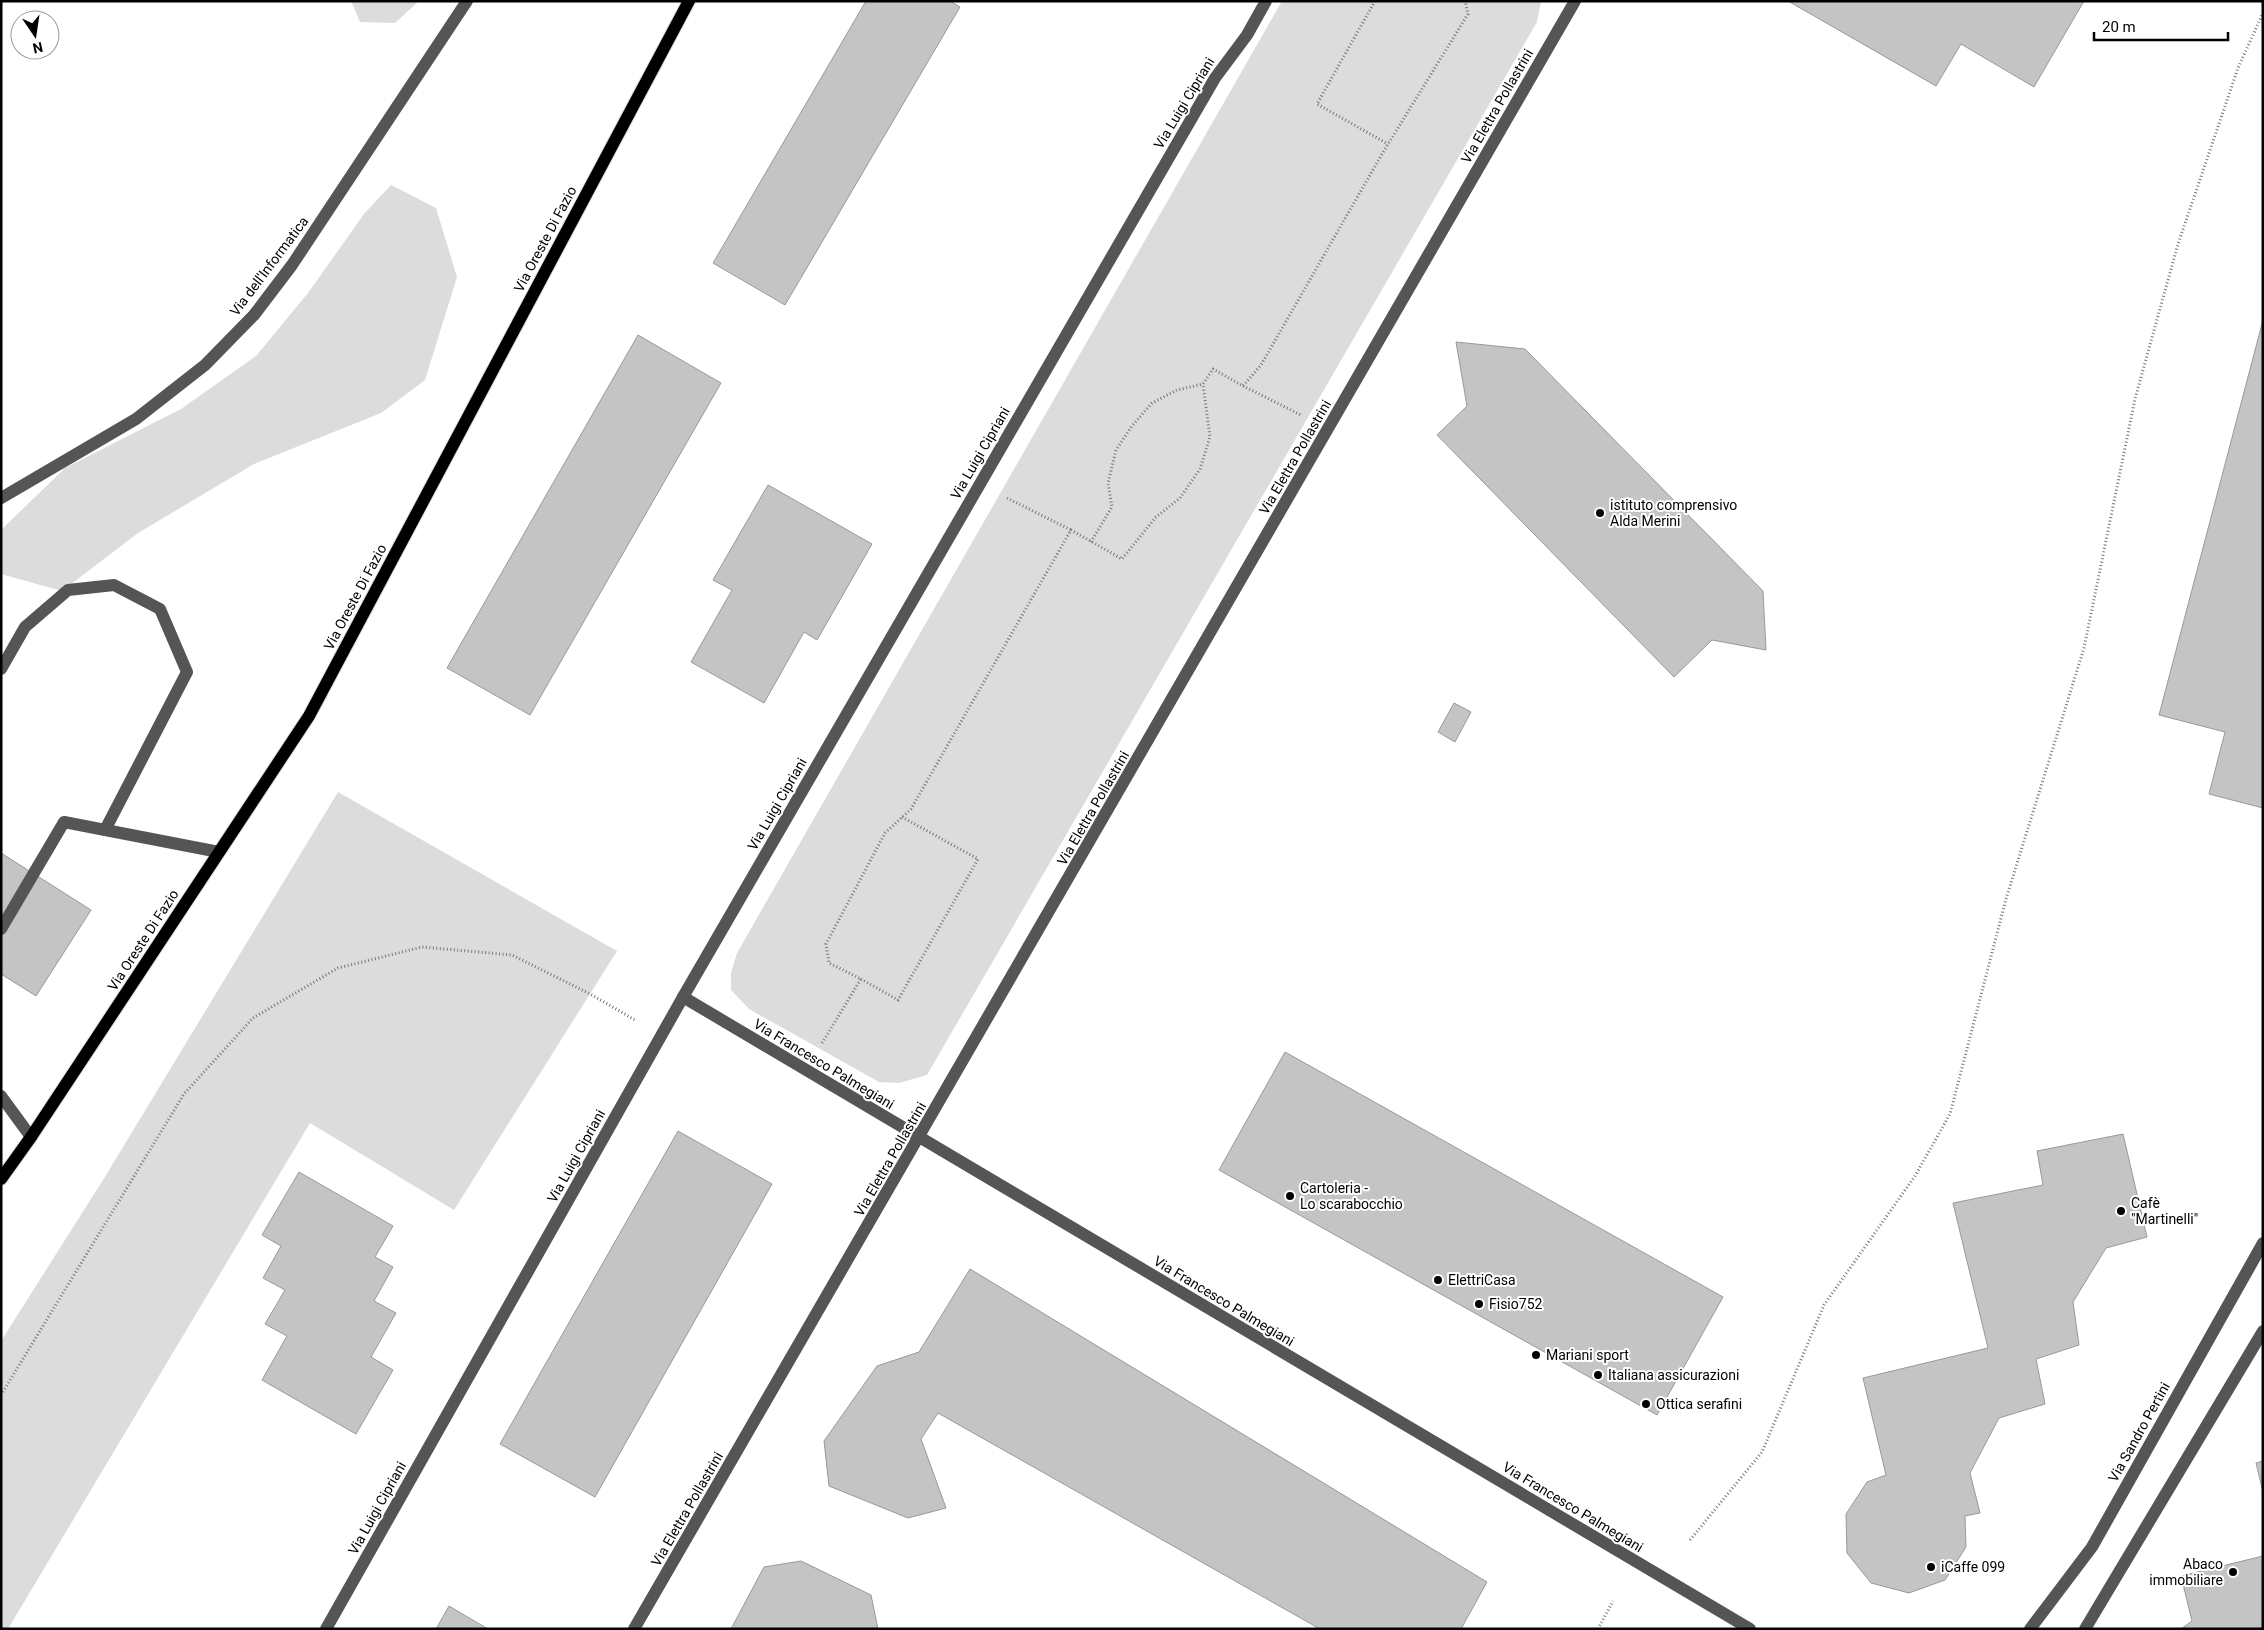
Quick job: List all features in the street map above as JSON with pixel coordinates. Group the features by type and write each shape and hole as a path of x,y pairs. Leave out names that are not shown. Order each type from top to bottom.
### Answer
{"main road":[{"name":"Via Oreste Di Fazio","path":"1,1179 31,1137 309,716 689,1"}],"street":[{"name":"Via dell'Informatica","path":"1,498 136,419 205,365 254,315 292,265 467,1"},
{"name":"Via Luigi Cipriani","path":"326,1629 661,1036 1215,78 1247,35 1266,1"},
{"name":"Via Elettra Pollastrini","path":"634,1629 920,1138 1575,1"},
{"path":"1,669 25,627 68,590 114,585 160,608 187,672 105,830"},
{"path":"1,930 64,822 219,852"},
{"name":"Via Francesco Palmegiani","path":"683,998 1750,1629"},
{"path":"1,1096 31,1137"},
{"name":"Via Sandro Pertini","path":"2030,1629 2092,1547 2263,1243"},
{"path":"2085,1629 2263,1330"}],"path":[{"path":"1375,1 1317,104 1388,144"},
{"path":"1243,386 1261,365 1388,144 1468,14 1466,1"},
{"path":"1690,1540 1762,1452 1824,1306 1915,1176 1950,1114 2006,899 2084,648 2135,399 2175,254 2238,68 2263,13"},
{"path":"1000,494 1071,530 1122,559 1156,517 1180,498 1200,469 1210,437 1203,384 1213,369 1308,418"},
{"path":"1091,542 1112,507 1108,483 1114,458 1116,450 1132,426 1152,403 1177,390 1203,384"},
{"path":"902,817 978,859 898,1000 861,978 829,963 826,944 885,833 910,809 1071,530"},
{"path":"1,1395 184,1094 252,1018 338,968 422,947 512,955 590,994 661,1036"},
{"path":"819,1048 861,978"},
{"path":"1598,1629 1613,1601"}],"shaded area":[{"path":"351,1 419,1 395,23 360,22"},
{"path":"1282,1 1541,1 1537,22 927,1075 899,1083 879,1082 749,1009 731,990 731,973 737,953"},
{"path":"391,185 436,208 457,277 425,380 381,413 254,464 138,533 62,591 1,574 1,530 65,468 181,409 256,356 308,293 364,214"},
{"path":"338,792 617,951 454,1210 310,1123 8,1629 1,1629 1,1341 103,1180"}],"building":[{"path":"866,1 950,1 960,7 785,305 713,263"},
{"path":"1788,1 2084,1 2034,87 1961,44 1936,86"},
{"path":"2263,320 2263,808 2209,794 2225,732 2159,715"},
{"path":"638,335 721,383 530,715 447,668"},
{"name":"istituto comprensivo Alda Merini","path":"1456,342 1525,349 1763,591 1766,650 1712,640 1674,677 1437,435 1467,406"},
{"path":"768,485 872,544 817,640 804,632 764,703 691,662 732,590 713,580"},
{"path":"1454,703 1471,712 1455,742 1438,732"},
{"path":"1,853 91,910 36,996 1,974"},
{"path":"1285,1052 1723,1297 1657,1415 1219,1170"},
{"path":"678,1131 772,1184 595,1497 500,1444"},
{"path":"2123,1134 2147,1237 2106,1248 2073,1302 2079,1345 2036,1359 2045,1404 1999,1418 1970,1473 1980,1513 1965,1516 1966,1547 1945,1580 1909,1593 1871,1583 1847,1553 1846,1514 1867,1482 1886,1475 1863,1378 1988,1348 1953,1203 2043,1185 2037,1151"},
{"path":"299,1172 393,1226 375,1257 393,1267 374,1301 396,1313 371,1357 393,1370 356,1434 262,1380 287,1336 265,1324 285,1290 263,1278 281,1246 262,1235"},
{"path":"970,1269 1487,1582 1461,1629 1320,1629 938,1413 921,1439 946,1508 908,1518 829,1486 824,1441 877,1366 919,1352"},
{"path":"2263,1461 2263,1492 2256,1463"},
{"path":"2263,1556 2263,1629 2181,1629 2192,1621 2181,1576"},
{"path":"801,1561 871,1595 878,1629 731,1629 764,1567"},
{"path":"449,1606 488,1629 436,1629"}],"place":[{"name":"istituto comprensivo Alda Merini","path":"1600,513"},
{"name":"Cartoleria - Lo scarabocchio","path":"1290,1196"},
{"name":"Cafè \"Martinelli\"","path":"2121,1211"},
{"name":"ElettriCasa","path":"1438,1280"},
{"name":"Fisio752","path":"1479,1304"},
{"name":"Mariani sport","path":"1536,1355"},
{"name":"Italiana assicurazioni","path":"1598,1375"},
{"name":"Ottica serafini","path":"1646,1404"},
{"name":"iCaffe 099","path":"1931,1567"},
{"name":"Abaco immobiliare","path":"2233,1572"}]}
